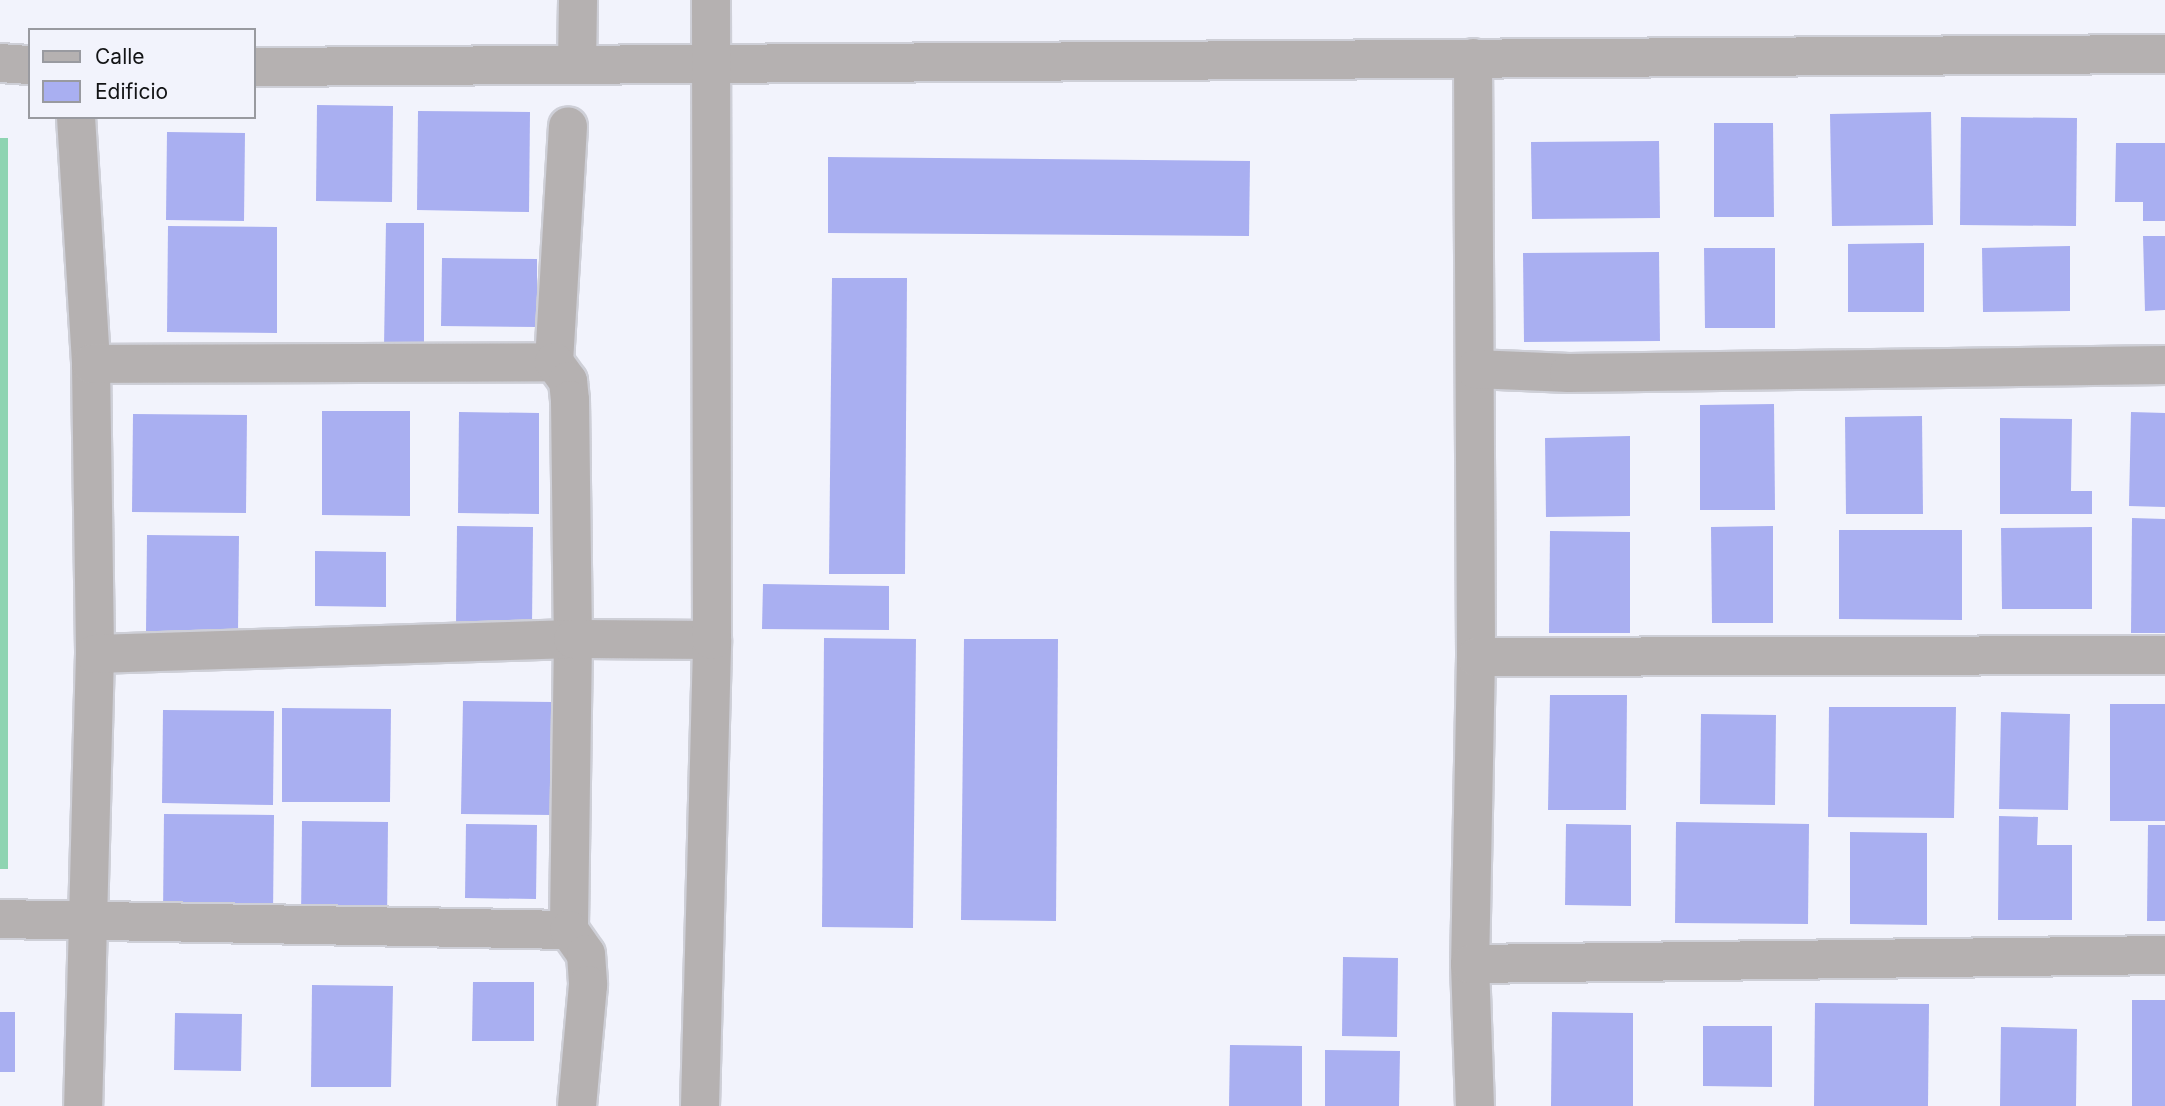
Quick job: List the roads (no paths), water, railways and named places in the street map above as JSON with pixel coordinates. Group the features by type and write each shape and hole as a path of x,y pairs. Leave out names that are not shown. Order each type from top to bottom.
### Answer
{"street":[{"path":"577,65 578,0"},
{"path":"700,1106 712,640 711,0"},
{"path":"256,67 2165,54"},
{"path":"1473,58 1476,657 1470,964 1475,1106"},
{"path":"0,63 28,65"},
{"path":"76,119 90,364 95,654 85,920 83,1106"},
{"path":"568,126 554,362 568,381 570,400 573,639 569,930 586,954 587,985 577,1106"},
{"path":"90,364 554,362"},
{"path":"1475,369 1569,373 2165,365"},
{"path":"95,654 573,639 712,640"},
{"path":"1476,657 2165,654"},
{"path":"0,919 569,930"},
{"path":"1470,964 2165,956"}]}
